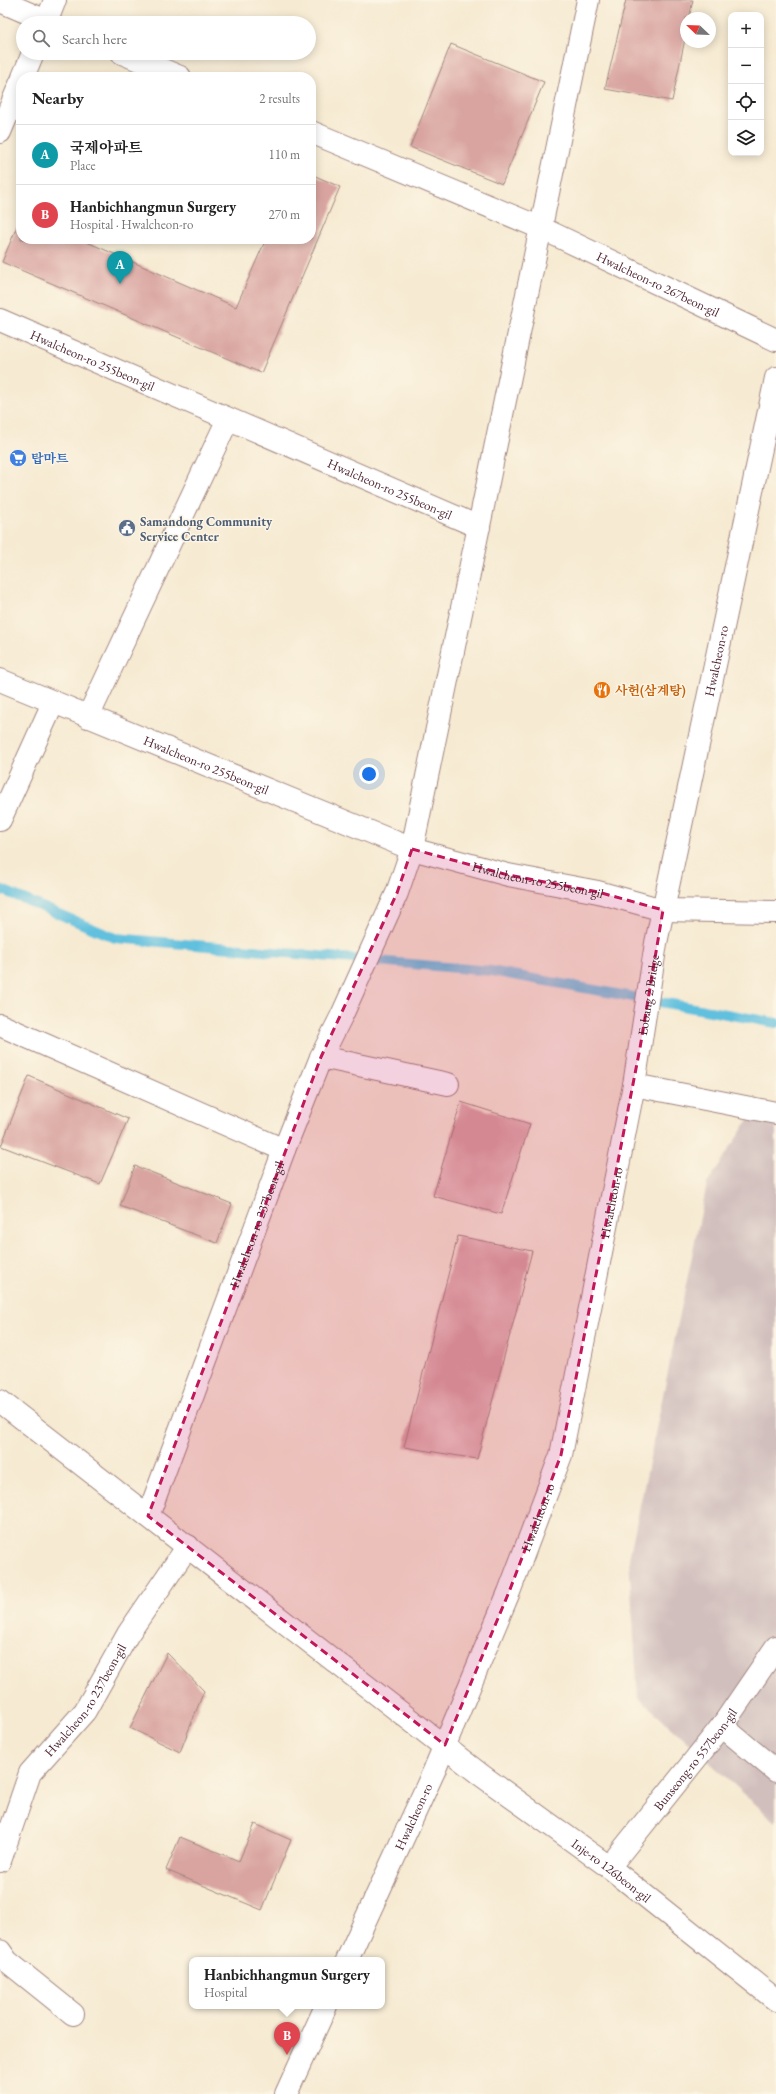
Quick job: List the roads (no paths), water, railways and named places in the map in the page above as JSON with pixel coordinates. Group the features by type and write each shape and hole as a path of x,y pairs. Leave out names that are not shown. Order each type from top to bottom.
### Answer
{"street":[{"path":"50,16 55,0"},
{"path":"412,849 588,0"},
{"path":"0,1 34,16"},
{"path":"25,72 30,60"},
{"path":"139,60 168,72"},
{"path":"0,132 16,94"},
{"name":"Hwalcheon-ro 267beon-gil","path":"316,134 541,228 776,340"},
{"name":"Hwalcheon-ro 255beon-gil","path":"0,320 479,527"},
{"name":"Hwalcheon-ro","path":"656,942 776,378"},
{"path":"88,717 228,419"},
{"name":"Hwalcheon-ro 255beon-gil","path":"0,680 412,849 508,876 598,892 663,910 776,912"},
{"path":"0,820 53,702"},
{"name":"Hwalcheon-ro 237beon-gil","path":"148,1516 284,1150 321,1056 342,1015 397,894 412,849"},
{"name":"Eobang 2 Bridge","path":"640,1048 656,942"},
{"path":"0,1025 284,1150"},
{"name":"Hwalcheon-ro","path":"348,1957 445,1745 510,1592 561,1455 640,1048"},
{"path":"321,1056 448,1084"},
{"path":"634,1085 776,1113"},
{"path":"0,1401 445,1745"},
{"name":"Hwalcheon-ro 237beon-gil","path":"0,1861 30,1773 84,1711 128,1634 188,1546"},
{"name":"Bunseong-ro 557beon-gil","path":"609,1867 722,1726 776,1647"},
{"path":"722,1726 776,1771"},
{"name":"Inje-ro 126beon-gil","path":"445,1745 481,1775 609,1867 776,2000"},
{"path":"0,1951 7,1961 73,2014"},
{"path":"286,2094 325,2009"}],"waterway":[{"path":"0,889 115,938 491,971 776,1023"}],"place":[{"name":"국제아파트","path":"120,284"},
{"name":"탑마트","path":"18,458"},
{"name":"Samandong Community Service Center","path":"127,528"},
{"name":"사헌(삼계탕)","path":"602,690"},
{"name":"Hanbichhangmun Surgery","path":"287,2055"}]}
